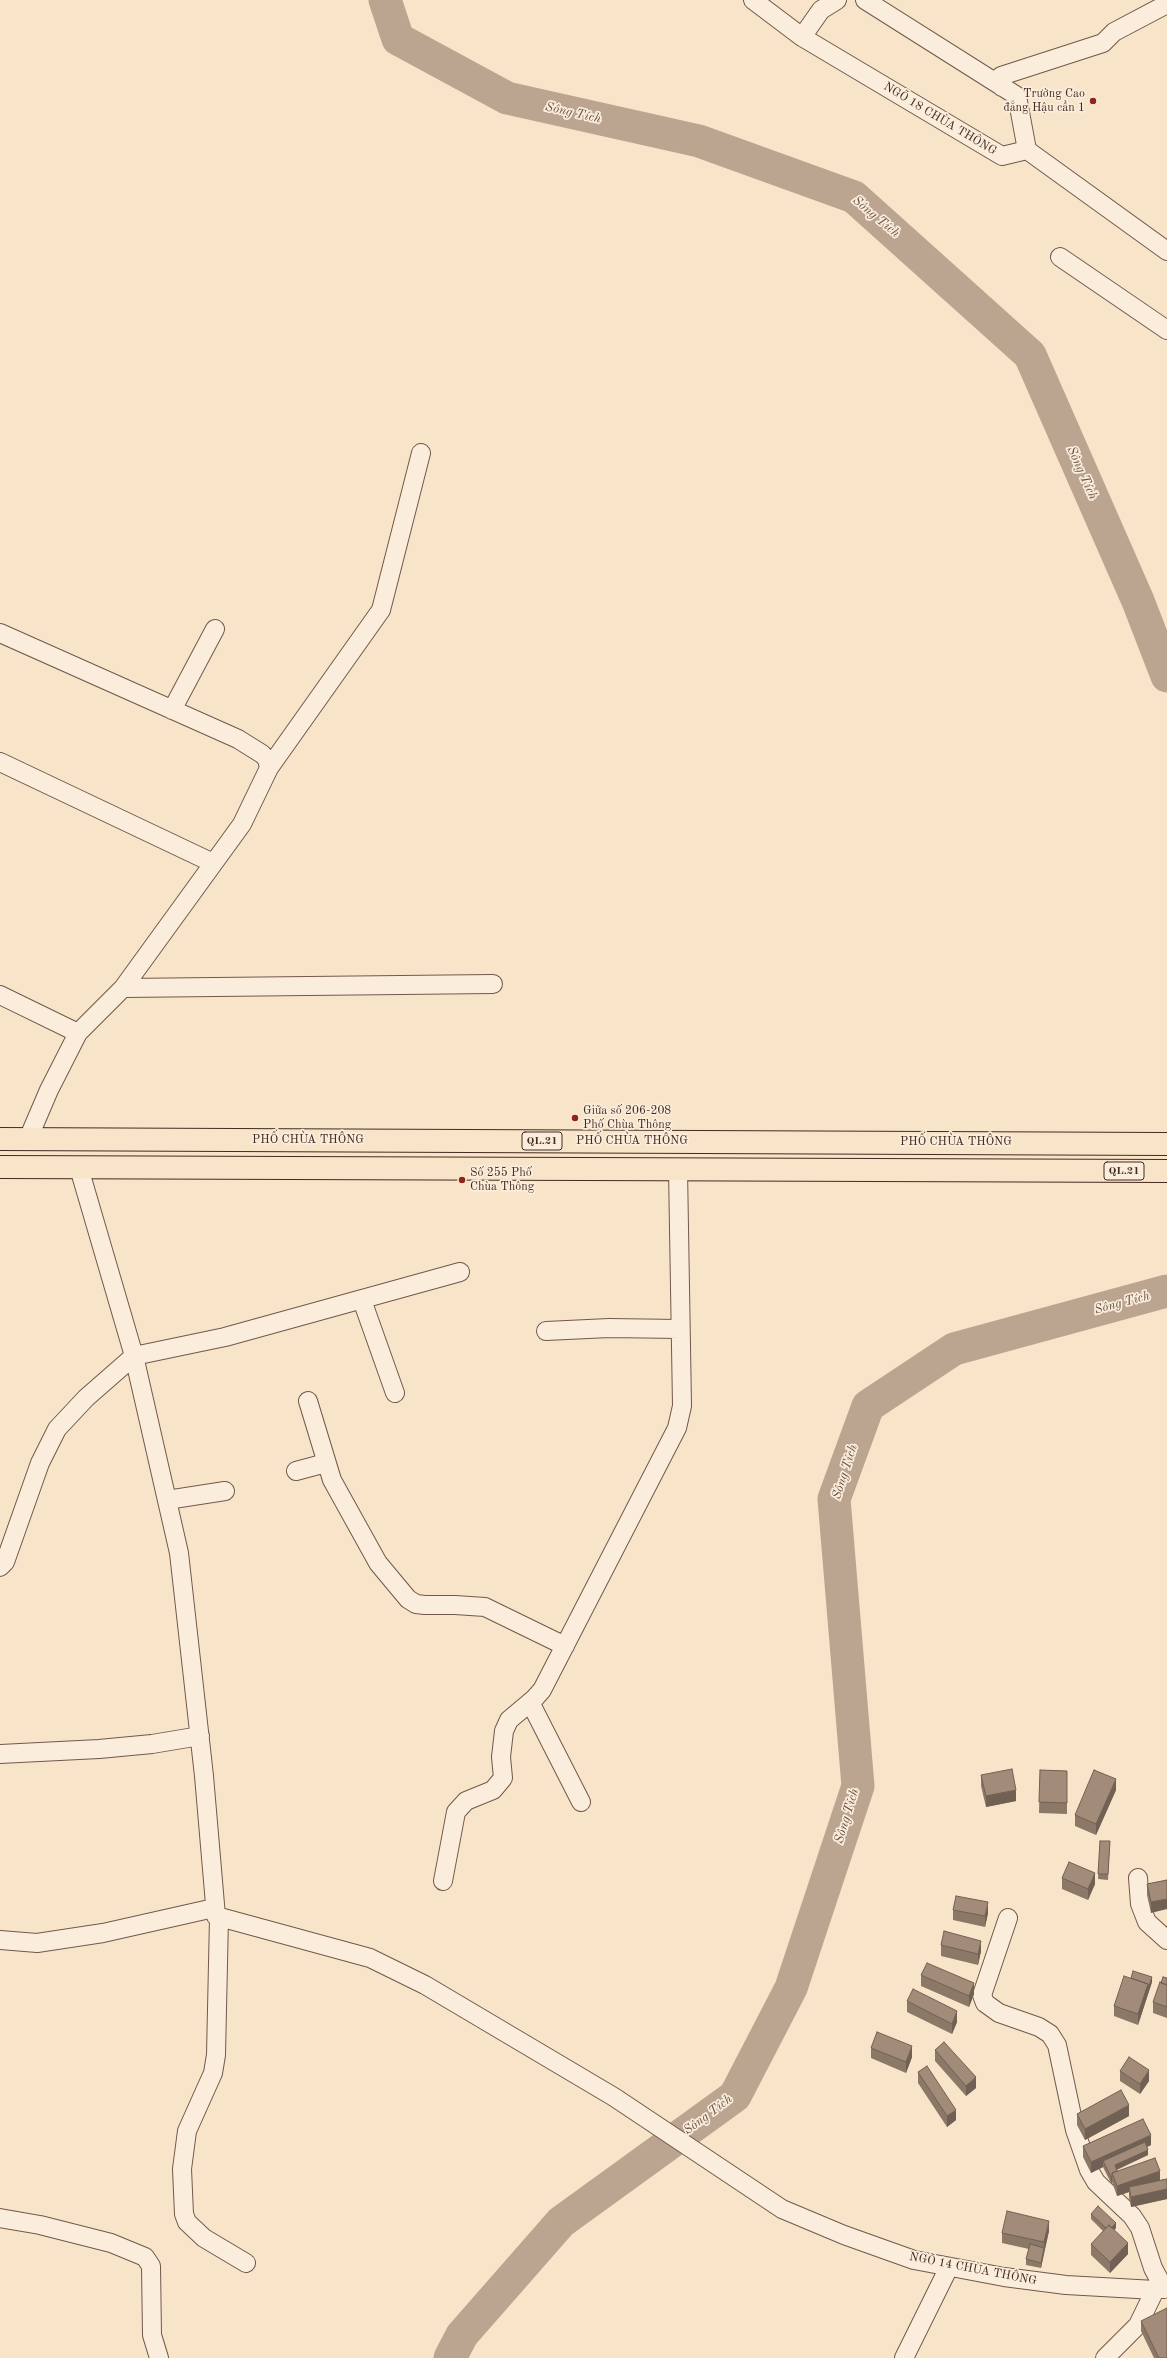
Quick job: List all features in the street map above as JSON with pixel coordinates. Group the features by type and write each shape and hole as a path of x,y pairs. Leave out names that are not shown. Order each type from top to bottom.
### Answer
{"highway":[{"name":"PHỐ CHÙA THÔNG","path":"0,1139 1167,1144"},
{"name":"QL.21","path":"0,1168 1167,1171"}],"street":[{"name":"NGÕ 18 CHÙA THÔNG","path":"753,0 802,37 1002,156 1027,150"},
{"path":"802,37 821,10 837,0"},
{"path":"865,0 1017,96 1027,150 1167,251"},
{"path":"1002,87 1001,76 1103,43 1114,32 1167,4"},
{"path":"1060,257 1167,330"},
{"path":"28,1139 49,1090 78,1034 123,988 242,824 269,768 381,610 421,454"},
{"path":"172,710 215,629"},
{"path":"0,633 238,739 262,754 267,759 269,768"},
{"path":"0,762 213,863"},
{"path":"123,988 493,984"},
{"path":"0,995 78,1034"},
{"path":"79,1168 134,1356 179,1553 200,1736 216,1913 216,2055 213,2073 187,2131 182,2169 184,2214 187,2222 204,2238 246,2263"},
{"path":"443,1881 456,1812 466,1801 493,1790 503,1778 501,1757 504,1731 509,1720 542,1690 677,1428 682,1406 678,1170"},
{"path":"0,1567 5,1562 40,1463 57,1429 86,1398 134,1356 226,1337 318,1310 362,1300 380,1293 460,1272"},
{"path":"362,1300 396,1393"},
{"path":"546,1331 609,1328 680,1329"},
{"path":"308,1401 326,1463 341,1498 378,1563 408,1599 416,1604 425,1605 462,1605 486,1607 565,1646"},
{"path":"296,1471 326,1463"},
{"path":"167,1500 225,1491"},
{"path":"530,1702 582,1802"},
{"path":"0,1754 99,1749 152,1744 200,1736"},
{"path":"1138,1878 1140,1904 1147,1922 1167,1940"},
{"path":"0,1940 36,1942 103,1933 216,1913"},
{"name":"NGÕ 14 CHÙA THÔNG","path":"216,1913 370,1958 425,1986 614,2097 782,2209 844,2235 914,2260 1004,2277 1066,2285 1162,2289"},
{"path":"1008,1918 982,1995 985,2004 999,2013 1039,2027 1050,2034 1057,2045 1075,2130 1089,2170 1096,2182 1132,2216 1140,2228 1153,2268 1162,2289 1138,2325 1105,2358"},
{"path":"0,2218 40,2225 111,2242 145,2257 151,2266 152,2335 159,2358"},
{"path":"904,2358 949,2267"}],"building":[{"path":"1012,1769 1016,1790 986,1796 981,1775"},
{"path":"1040,1770 1067,1771 1067,1803 1039,1802"},
{"path":"1094,1770 1116,1779 1096,1824 1075,1815"},
{"path":"1100,1841 1110,1841 1108,1874 1098,1874"},
{"path":"1069,1862 1095,1873 1088,1889 1062,1878"},
{"path":"1167,1880 1167,1899 1151,1902 1147,1884"},
{"path":"956,1896 988,1902 985,1916 953,1910"},
{"path":"944,1931 981,1941 978,1954 941,1945"},
{"path":"927,1963 974,1983 969,1996 921,1975"},
{"path":"1133,1971 1152,1977 1148,1989 1148,1984 1131,1978"},
{"path":"1124,1976 1148,1984 1138,2014 1114,2006"},
{"path":"1163,1977 1167,1978 1167,1985 1161,1983"},
{"path":"1160,1982 1167,1985 1167,2007 1153,2002"},
{"path":"913,1989 957,2011 952,2024 907,2001"},
{"path":"877,2032 912,2046 906,2062 871,2048"},
{"path":"944,2042 976,2077 966,2086 935,2050"},
{"path":"1129,2057 1149,2070 1140,2084 1120,2071"},
{"path":"927,2066 956,2110 947,2116 918,2072"},
{"path":"1121,2090 1129,2105 1085,2129 1077,2114"},
{"path":"1143,2119 1151,2135 1091,2162 1083,2146"},
{"path":"1145,2142 1148,2150 1115,2165 1117,2171 1112,2173 1111,2177 1103,2161"},
{"path":"1155,2158 1160,2171 1117,2186 1112,2173"},
{"path":"1167,2179 1167,2189 1131,2197 1129,2187"},
{"path":"1098,2206 1116,2223 1111,2228 1109,2225 1106,2228 1091,2214"},
{"path":"1007,2211 1049,2221 1044,2242 1002,2233"},
{"path":"1109,2225 1128,2243 1110,2262 1091,2244"},
{"path":"1030,2244 1044,2248 1041,2263 1026,2259"},
{"path":"1167,2308 1167,2358 1159,2358 1141,2321"}],"waterway":[{"name":"Sông Tích","path":"385,0 398,39 507,98 699,141 854,197 1030,355 1138,601 1167,676"},
{"name":"Sông Tích","path":"450,2358 462,2335 561,2222 735,2096 791,1988 858,1786 834,1499 868,1406 954,1349 1167,1291"}],"place":[{"name":"Trường Cao đẳng Hậu cần 1","path":"1093,101"},
{"name":"Giữa số 206-208 Phố Chùa Thông","path":"575,1118"},
{"name":"Số 255 Phố Chùa Thông","path":"462,1180"}]}
